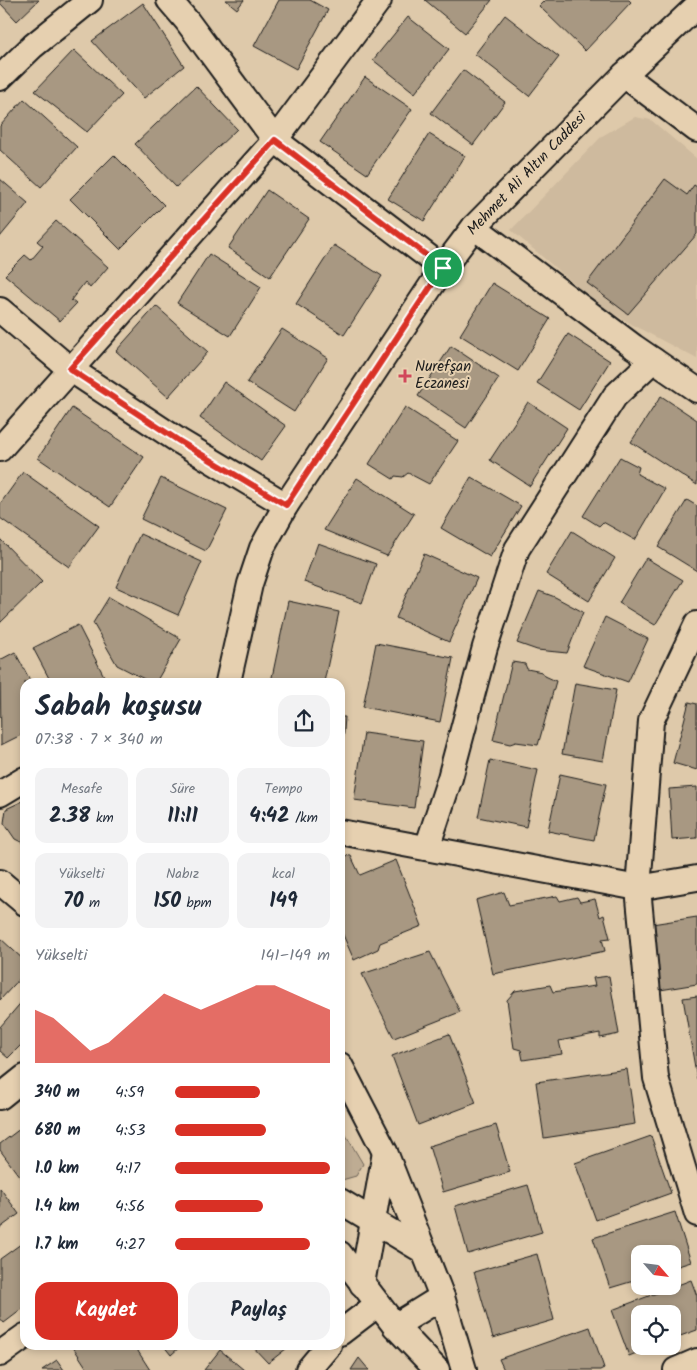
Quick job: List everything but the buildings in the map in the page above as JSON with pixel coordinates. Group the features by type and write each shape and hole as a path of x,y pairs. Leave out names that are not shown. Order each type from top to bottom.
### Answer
{"street":[{"path":"0,78 33,46 90,0"},
{"path":"169,0 187,20 275,140 443,268"},
{"path":"0,449 275,140 379,0"},
{"name":"Mehmet Ali Altın Caddesi","path":"229,678 250,584 262,548 286,505 443,268 474,227 624,75 697,6"},
{"path":"624,75 697,130"},
{"path":"474,227 653,360 697,390"},
{"path":"0,310 70,369 179,441 286,505"},
{"path":"427,848 450,778 485,648 517,549 615,396 653,360"},
{"path":"697,624 651,721 638,888 656,1078 697,1214"},
{"path":"0,794 20,783"},
{"path":"345,833 638,888 697,878"},
{"path":"0,882 20,899"},
{"path":"345,1075 385,1152 442,1297 464,1370"},
{"path":"0,1097 20,1081"},
{"path":"362,1284 385,1152"},
{"path":"345,1204 373,1223 425,1252"},
{"path":"345,1261 395,1326 437,1370"},
{"path":"395,1326 442,1297"},
{"path":"345,1329 378,1304"},
{"path":"0,1354 20,1340"},
{"path":"308,1370 325,1350"},
{"path":"676,1370 697,1361"}],"shaded area":[{"path":"635,117 651,120 697,159 697,359 599,305 511,230 602,136"},
{"path":"345,1133 363,1164 356,1176 345,1179"}],"place":[{"name":"Nurefşan Eczanesi","path":"405,376"}],"route":[{"path":"275,140 443,268 286,505 179,441 70,369 275,140"}]}
